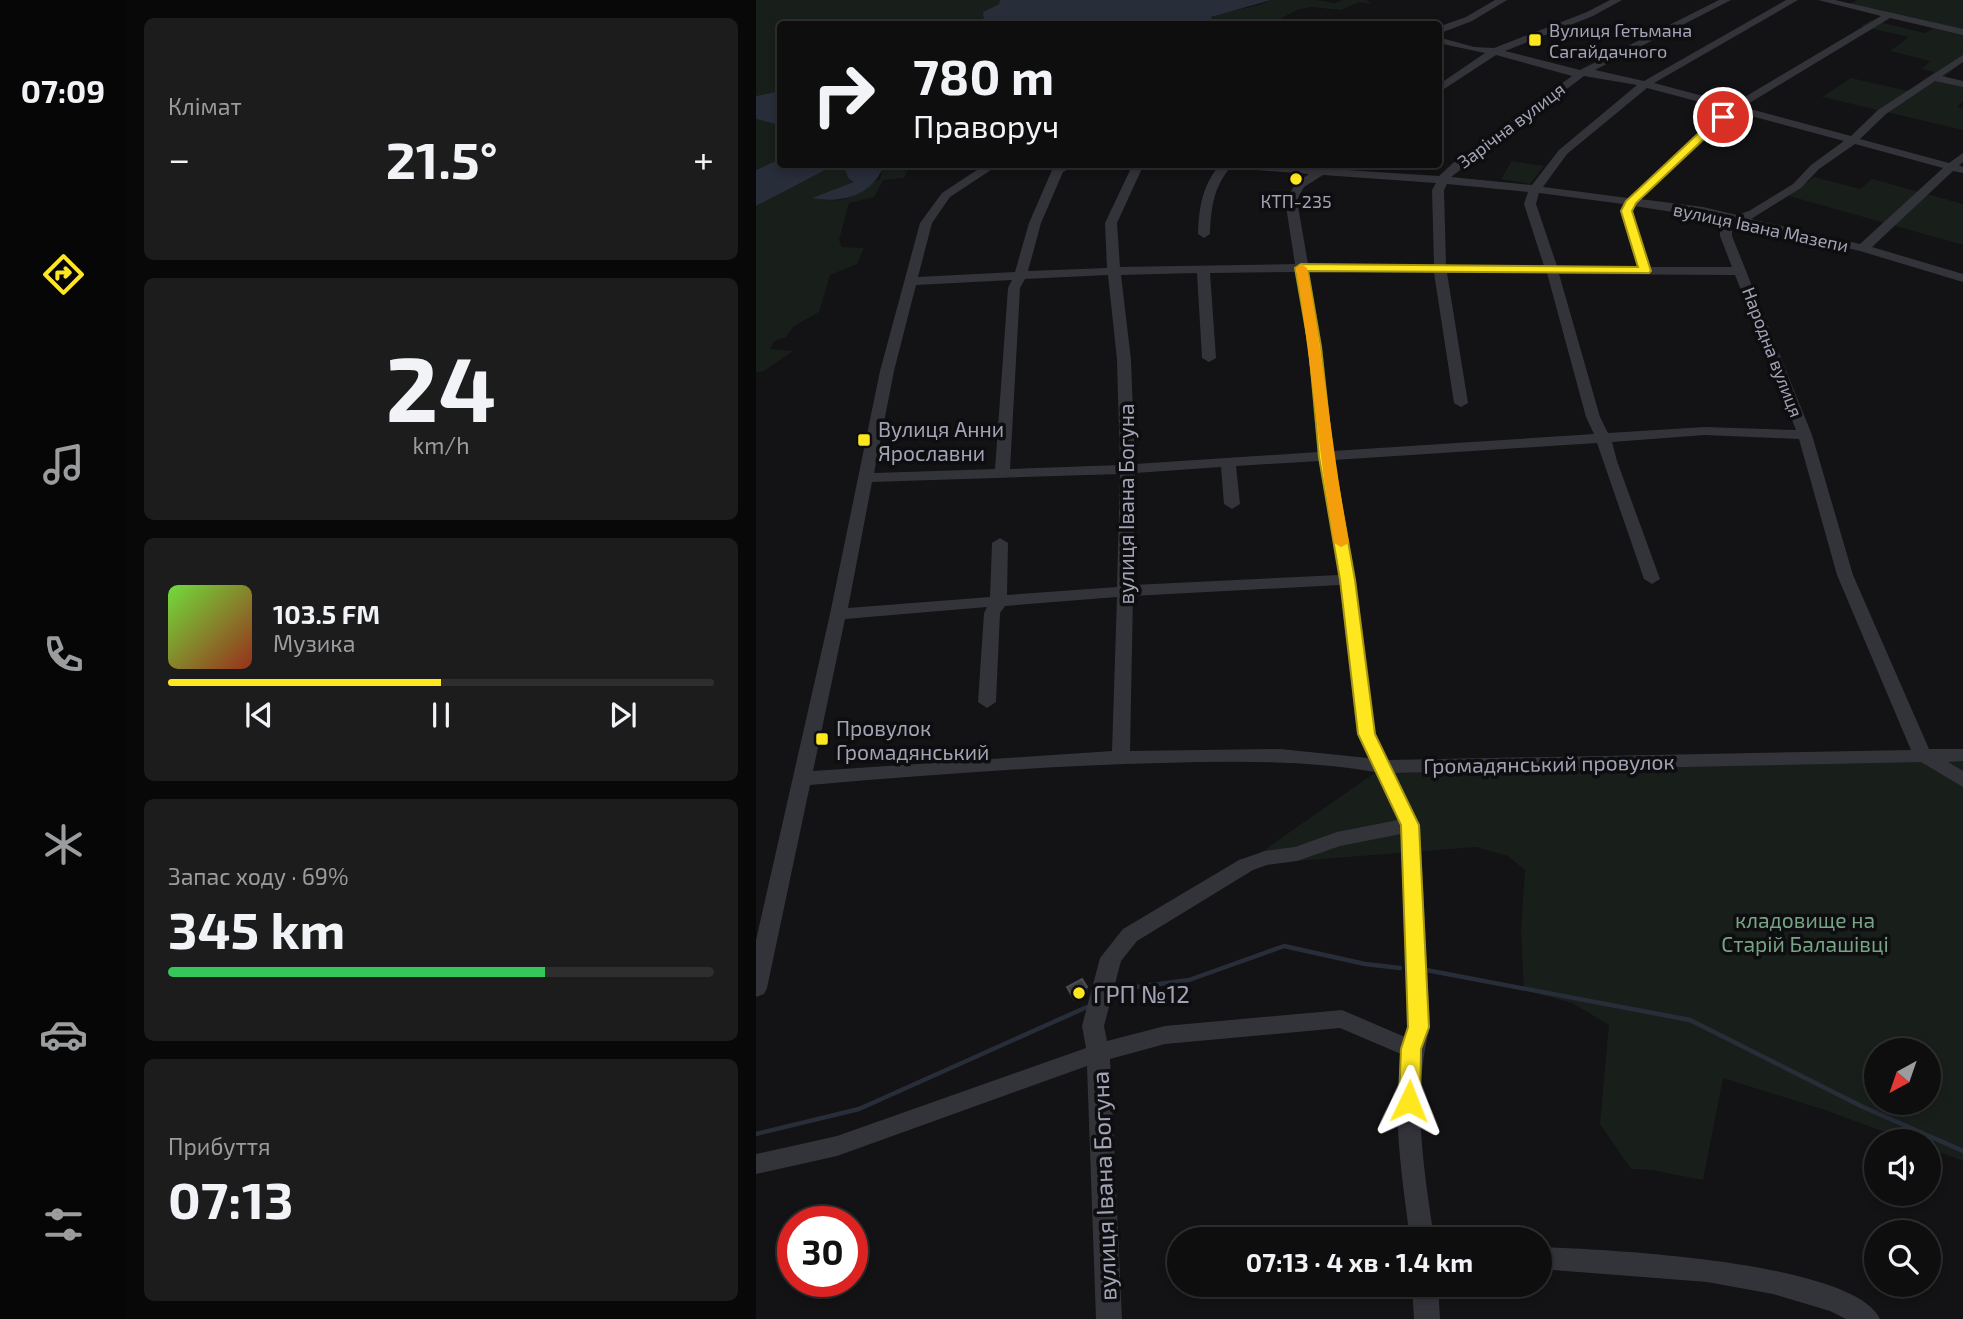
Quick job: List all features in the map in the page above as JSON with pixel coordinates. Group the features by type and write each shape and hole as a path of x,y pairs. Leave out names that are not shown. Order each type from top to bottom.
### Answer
{"street":[{"path":"1442,29 1469,19 1502,0"},
{"path":"1442,87 1495,51 1590,14 1617,0"},
{"name":"Зарічна вулиця","path":"1443,179 1457,165 1582,73 1726,0"},
{"path":"1652,579 1609,461 1604,439 1593,417 1552,270 1530,204 1535,189 1563,152 1645,84 1793,0"},
{"path":"1823,0 1963,32"},
{"path":"1645,271 1626,211 1631,201 1734,108 1889,15"},
{"path":"1442,41 1474,50 1495,51 1582,73 1645,84 1957,168"},
{"path":"1739,218 1753,214 1797,186 1815,167 1852,141 1882,112 1963,58"},
{"path":"1935,78 1963,84"},
{"path":"1863,248 1957,168 1963,156"},
{"path":"756,988 867,478 887,371 926,223 946,195 989,168"},
{"path":"1002,472 1014,288 1035,223 1058,170 1063,168"},
{"name":"вулиця Івана Богуна","path":"1121,757 1128,469 1124,360 1111,223 1137,168"},
{"path":"1204,233 1204,216 1213,178 1224,168"},
{"path":"1326,168 1300,185 1291,200 1315,347 1326,457 1348,580 1366,734 1410,825 1419,1027 1411,1049 1408,1127 1420,1227"},
{"name":"вулиця Івана Мазепи","path":"1326,168 1535,189 1739,218 1863,248 1963,278"},
{"path":"1443,179 1438,190 1440,268 1461,403"},
{"name":"Народна вулиця","path":"1739,218 1726,223 1726,236 1805,435 1845,575 1923,754"},
{"path":"910,281 1203,269 1742,271"},
{"path":"1203,269 1209,358"},
{"path":"867,478 1128,469 1705,431 1805,435"},
{"path":"1227,463 1232,504"},
{"path":"987,702 992,613 998,603 1000,543"},
{"path":"838,614 1125,591 1348,580"},
{"path":"1923,754 1963,780"},
{"name":"Громадянський провулок","path":"801,779 1121,757 1252,755 1354,761 1381,767 1963,755"},
{"path":"1098,1053 1093,1026 1111,958 1130,935 1245,865 1265,858 1297,854 1337,839 1410,825"},
{"path":"756,1164 837,1146 1098,1053 1165,1035 1342,1019 1411,1049"},
{"name":"вулиця Івана Богуна","path":"1098,1053 1109,1319"},
{"path":"1552,1259 1674,1265 1782,1284 1850,1305 1867,1319"},
{"path":"1426,1297 1427,1319"}],"green space":[{"path":"756,0 1000,0 999,4 984,12 985,18 980,21 777,21 777,92 756,96"},
{"path":"1271,0 1335,3 1344,0 1367,0 1371,4 1359,2 1341,10 1312,7 1299,9 1276,21 1216,21 1211,17"},
{"path":"1857,0 1963,0 1963,62 1944,77 1963,83 1963,101 1957,107 1963,109 1963,130 1822,97 1851,78 1908,91 1934,72 1922,69 1930,61 1890,51 1909,37 1861,26 1871,20 1925,33 1934,28 1846,6"},
{"path":"756,119 777,124 777,154 774,155 777,160 756,170"},
{"path":"1512,161 1544,166 1530,184 1501,179"},
{"path":"829,168 847,168 845,170 855,182 813,198 844,199 880,179 883,168 909,168 904,178 883,180 874,197 849,203 839,240 842,247 864,248 857,264 830,275 819,312 794,326 786,337 774,341 770,349 793,351 764,371 756,373 756,206"},
{"path":"1814,177 1860,189 1872,179 1963,204 1963,245 1789,196"},
{"name":"кладовище на Старій Балашівці","path":"1963,761 1963,1161 1941,1153 1941,1129 1876,1129 1723,1078 1703,1180 1652,1170 1631,1169 1600,1124 1609,1025 1572,1003 1524,990 1521,931 1525,870 1508,856 1476,847 1243,865 1373,774"}],"water":[{"path":"1000,0 1271,0 1211,17 1213,21 979,21 984,18 983,12 999,4"},
{"path":"777,92 777,124 756,119 756,96"},
{"path":"777,160 777,168 829,168 756,206 756,170"},
{"path":"882,168 872,184 856,195 835,200 812,198 854,182 849,179 845,170"}],"building":[{"path":"1082,979 1087,987 1073,996 1067,987"}],"waterway":[{"path":"1113,995 1129,988 1189,980 1284,946 1365,964 1400,968"},
{"path":"1426,970 1690,1020 1863,1107 1963,1151"},
{"path":"756,1134 859,1109 1087,1007"}],"slow traffic":[{"path":"1301,268 1315,347 1326,457 1341,543"}],"place":[{"name":"Вулиця Гетьмана Сагайдачного","path":"1535,40"},
{"name":"КТП-235","path":"1296,179"},
{"name":"Вулиця Анни Ярославни","path":"864,440"},
{"name":"Провулок Громадянський","path":"822,739"},
{"name":"ГРП №12","path":"1079,993"}],"route":[{"path":"1409,1101 1411,1049 1419,1027 1410,825 1366,734 1348,580 1326,457 1315,347 1301,268 1645,271 1626,211 1631,201 1723,117"}]}
